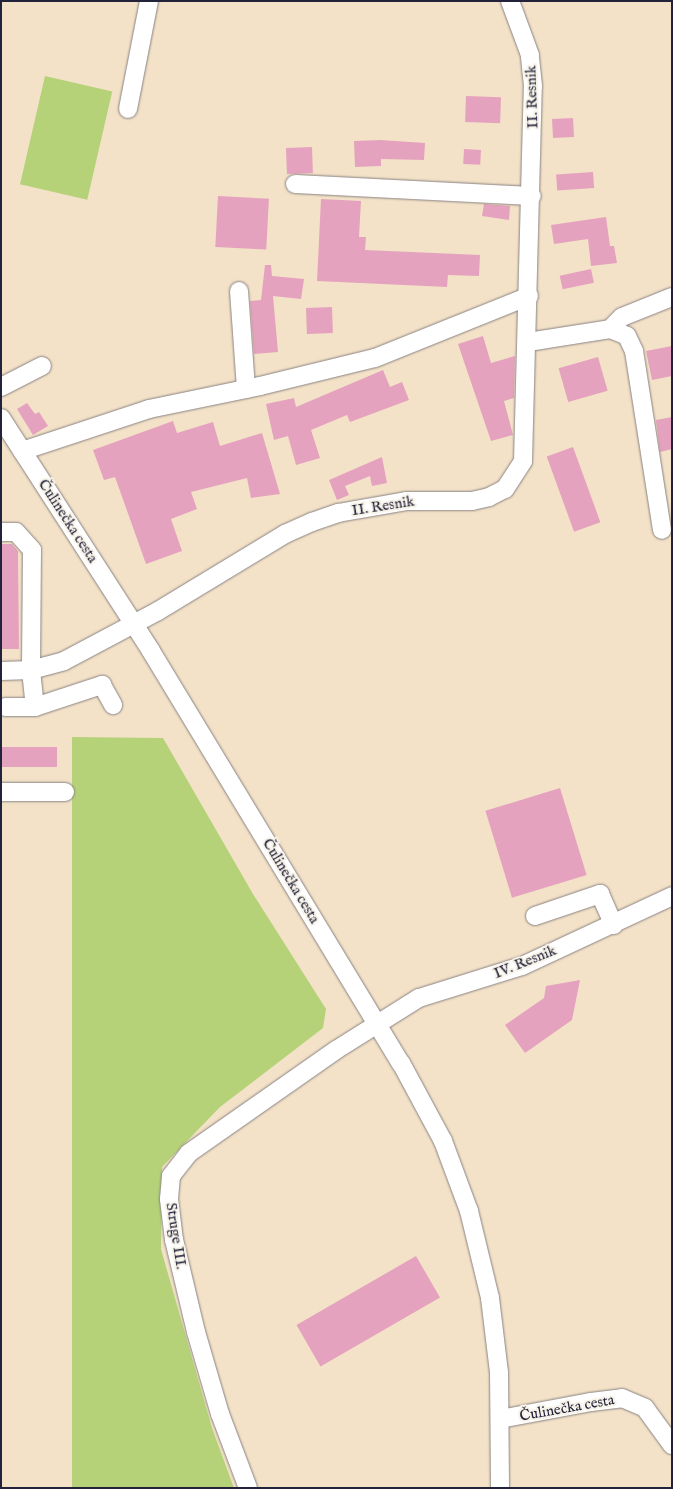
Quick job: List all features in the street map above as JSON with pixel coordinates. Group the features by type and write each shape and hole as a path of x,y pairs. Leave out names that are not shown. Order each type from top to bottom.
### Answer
{"street":[{"path":"128,109 149,1"},
{"name":"II. Resnik","path":"134,624 285,534 312,522 338,513 406,500 472,501 488,497 506,489 523,460 532,196 533,86 531,63 510,1"},
{"path":"294,184 532,196"},
{"path":"239,291 246,389"},
{"path":"22,451 149,409 246,389 375,358 529,296"},
{"path":"610,329 622,318 672,297"},
{"path":"528,342 610,329 627,336 634,351 662,530"},
{"path":"1,387 42,366"},
{"name":"Čulinečka cesta","path":"1,418 134,624 417,1088 443,1141 469,1211 486,1275 496,1347 500,1419 500,1488"},
{"path":"1,532 16,532 32,550 31,670 35,707"},
{"path":"1,671 31,670 64,661 134,624"},
{"path":"5,707 35,707 102,685 113,705"},
{"path":"1,792 65,792"},
{"path":"535,916 600,894 614,925"},
{"name":"IV. Resnik","path":"378,1025 419,998 522,966 614,925 672,896"},
{"name":"Struge III.","path":"247,1486 220,1414 196,1332 174,1240 169,1199 171,1176 189,1153 336,1050 378,1025"},
{"name":"Čulinečka cesta","path":"500,1419 622,1398 645,1408 672,1445"}],"green space":[{"path":"45,76 112,92 87,200 20,184"},
{"path":"72,737 163,738 253,894 326,1009 323,1028 220,1107 162,1167 161,1249 212,1428 234,1488 72,1488"}],"building":[{"path":"466,96 501,97 500,123 465,122"},
{"path":"573,118 574,137 553,138 552,119"},
{"path":"380,140 425,143 424,160 381,159 381,166 355,167 354,141"},
{"path":"312,147 313,173 287,174 286,148"},
{"path":"464,149 481,150 480,165 463,164"},
{"path":"593,172 594,188 557,191 556,175"},
{"path":"218,196 269,199 266,250 215,247"},
{"path":"321,199 361,201 359,237 366,237 365,250 480,255 479,276 448,275 447,287 317,281"},
{"path":"484,204 510,206 509,220 482,216"},
{"path":"606,217 610,246 614,246 617,263 591,266 588,239 554,244 551,225"},
{"path":"265,265 271,265 272,276 304,279 301,299 273,296 278,352 254,354 250,301 261,300"},
{"path":"591,269 594,283 563,289 560,276"},
{"path":"332,307 333,333 307,334 306,308"},
{"path":"483,336 491,363 515,356 514,398 504,401 513,435 491,441 458,344"},
{"path":"672,346 672,376 652,380 646,351"},
{"path":"598,357 608,391 568,402 559,368"},
{"path":"383,370 390,387 402,382 409,400 350,422 347,415 311,430 320,458 296,465 288,436 274,440 266,404 294,398 296,407"},
{"path":"27,403 35,414 39,412 48,426 33,435 17,409"},
{"path":"672,417 672,449 660,452 656,420"},
{"path":"173,421 177,433 213,422 220,446 262,433 280,494 251,498 247,478 191,492 197,509 171,519 182,551 146,564 115,477 104,480 93,450"},
{"path":"573,447 600,522 574,532 547,457"},
{"path":"382,457 387,483 372,486 370,476 345,486 349,495 337,500 329,480"},
{"path":"1,544 12,544 18,551 19,649 1,649"},
{"path":"1,747 57,747 57,767 1,767"},
{"path":"560,788 587,875 512,898 485,811"},
{"path":"580,980 572,1020 525,1053 505,1025 544,998 546,986"},
{"path":"416,1256 440,1298 320,1367 296,1325"}]}
